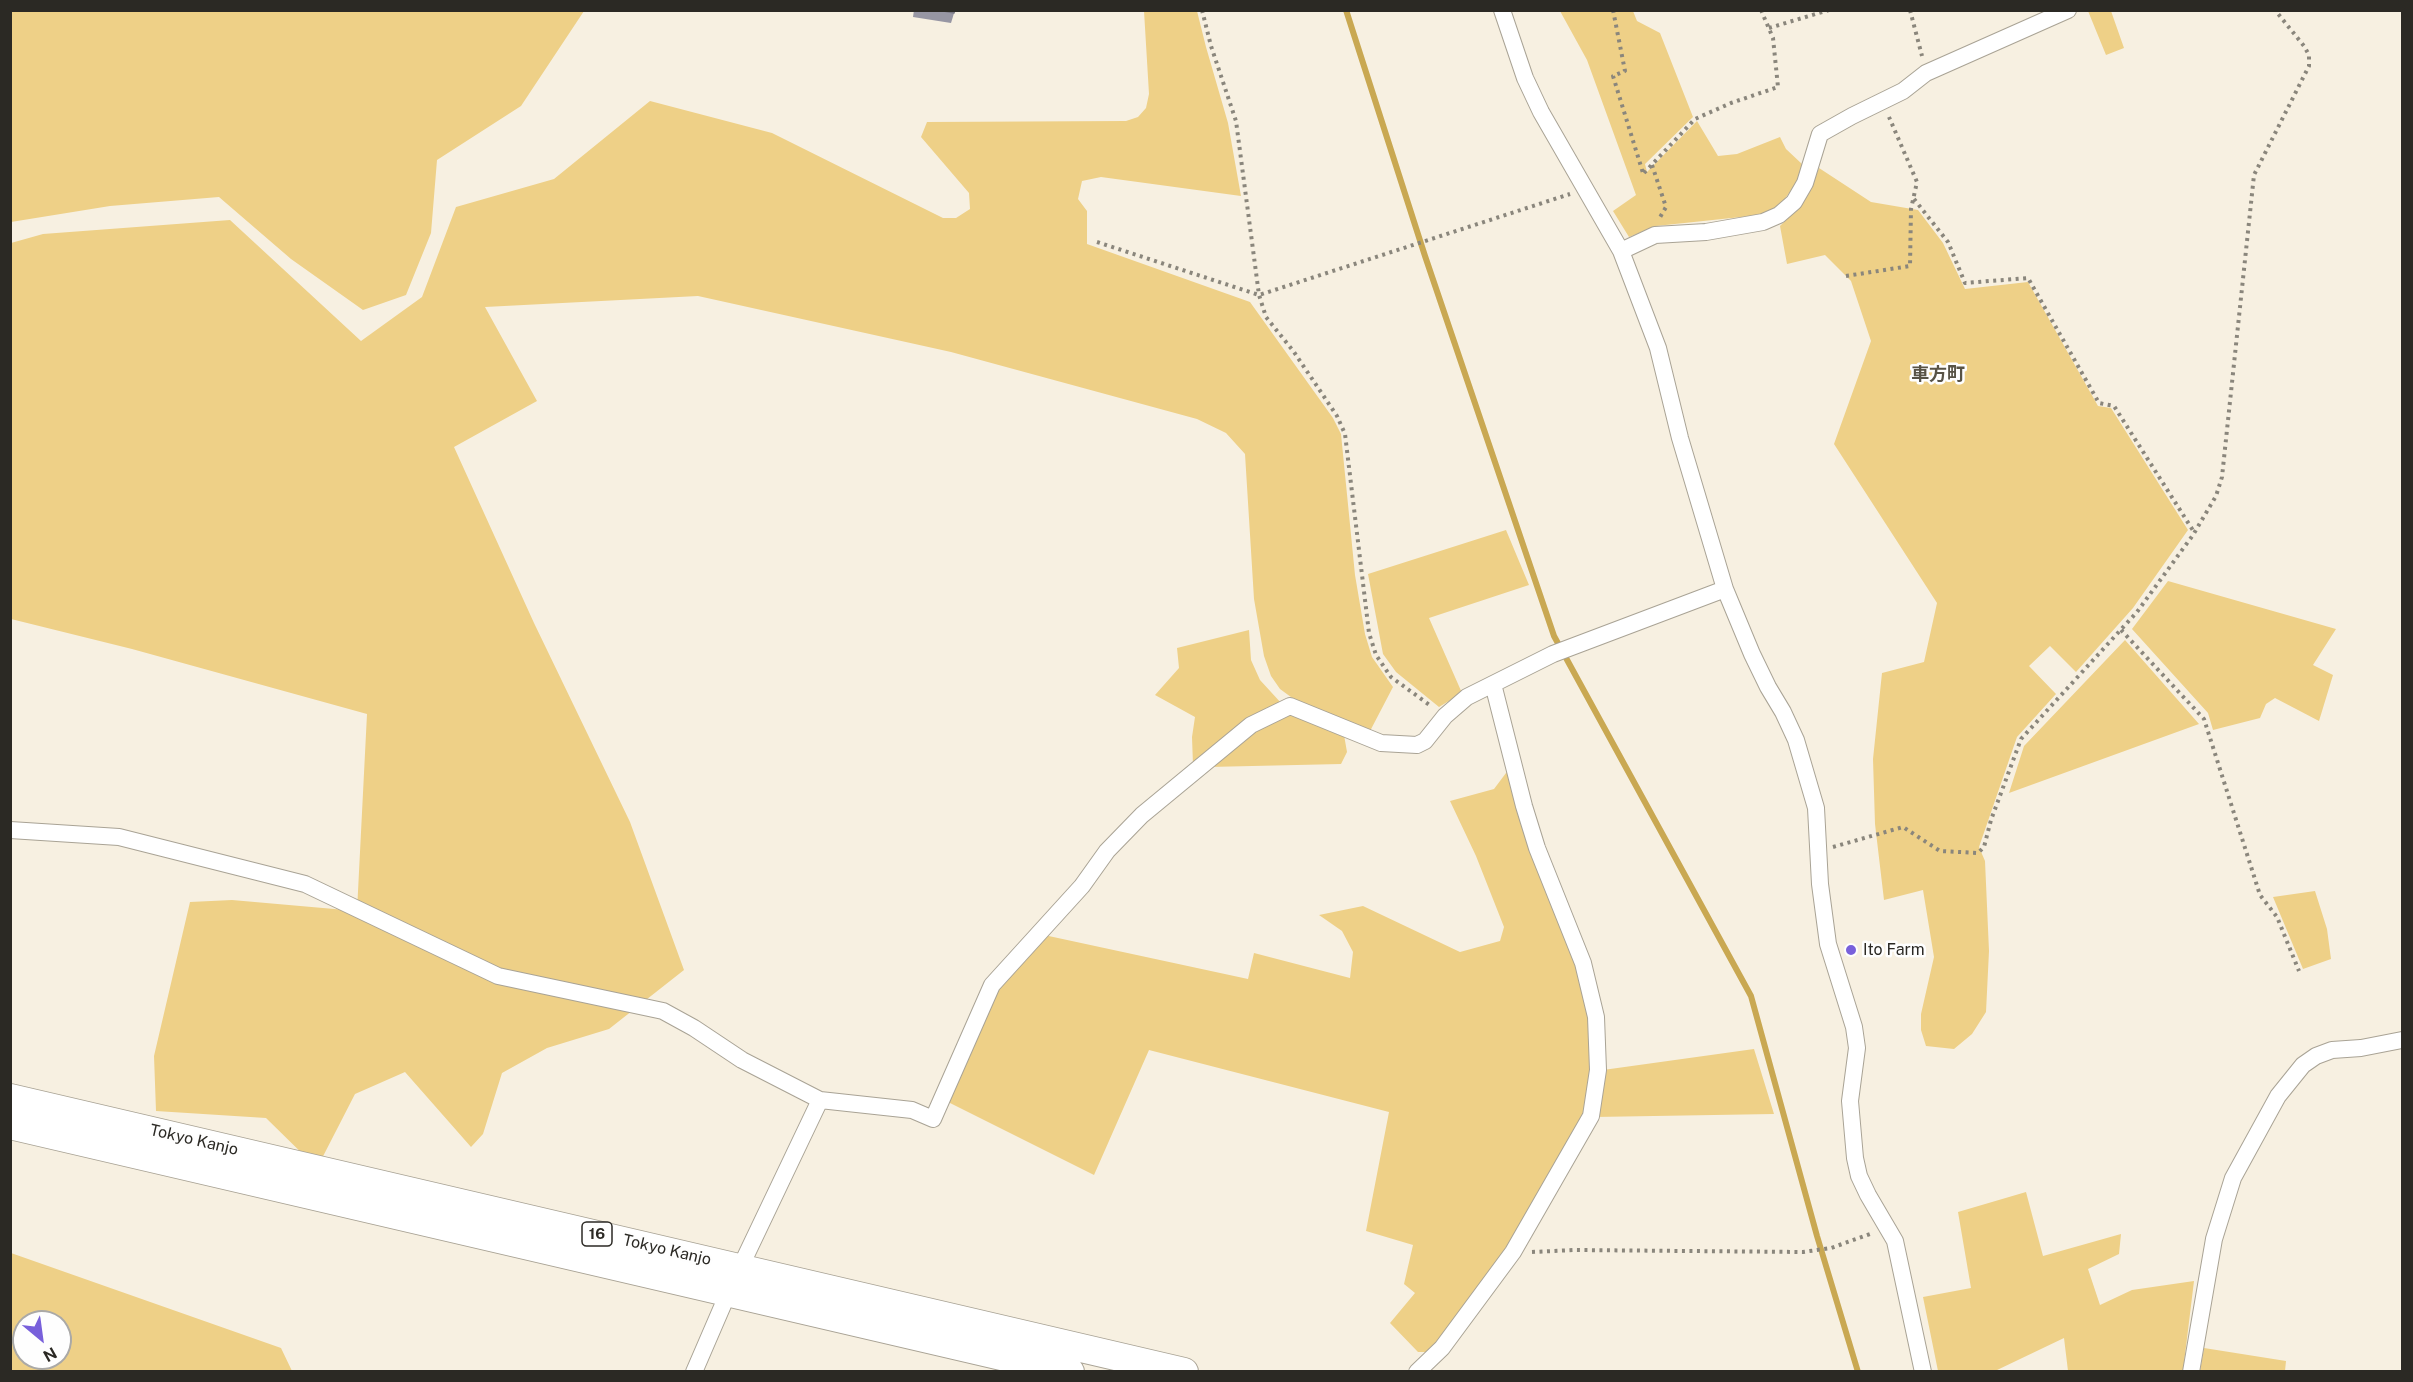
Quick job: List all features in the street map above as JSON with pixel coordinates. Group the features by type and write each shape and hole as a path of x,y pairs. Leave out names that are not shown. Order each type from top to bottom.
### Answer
{"highway":[{"name":"Tokyo Kanjo","path":"10,1098 735,1280 1070,1371"},
{"name":"Tokyo Kanjo","path":"10,1125 735,1280 1184,1371"}],"street":[{"path":"1502,10 1525,78 1540,112 1621,250 1658,348 1680,438 1725,589 1752,654 1768,687 1784,711 1796,740 1816,808 1820,884 1828,944 1854,1027 1857,1048 1850,1101 1855,1158 1868,1195 1889,1227 1895,1241 1923,1371"},
{"path":"1621,250 1655,235 1706,232 1763,222 1779,215 1794,202 1805,183 1820,134 1903,91 1926,73 2068,10"},
{"path":"10,830 119,837 305,884 498,976 663,1011 742,1059 820,1100 912,1110 933,1119 992,985 1082,886 1107,851 1142,815 1251,725 1290,706 1381,743 1417,745 1425,741 1445,716 1467,697 1572,646 1725,589"},
{"path":"1417,1371 1442,1348 1513,1252 1591,1116 1598,1070 1596,1017 1583,963 1524,806 1493,684"},
{"path":"2191,1371 2214,1239 2233,1178 2278,1096 2303,1065 2316,1056 2332,1050 2361,1048 2403,1040"},
{"path":"694,1371 820,1100"}],"path":[{"path":"1202,10 1211,46 1236,121 1259,295 1266,317 1294,352 1337,416 1344,434 1367,622 1376,655 1391,677 1445,716"},
{"path":"1613,10 1625,71 1613,76 1644,173 1695,119 1731,103 1778,87 1773,38 1761,10"},
{"path":"1769,27 1828,10"},
{"path":"1910,10 1926,73"},
{"path":"1820,851 1903,827 1940,851 1978,853 1984,848 1991,820 2021,740 2137,612 2194,532 2216,496 2222,477 2254,175 2309,66 2309,55 2304,46 2275,10"},
{"path":"1846,276 1910,266 1917,182 1883,102"},
{"path":"1652,164 1666,207 1658,220 1664,234"},
{"path":"1097,242 1259,295 1585,190"},
{"path":"1914,199 1948,242 1965,282 2028,278 2099,403 2114,406 2194,532"},
{"path":"2121,630 2204,718 2260,896 2277,917 2299,971"},
{"path":"1513,1252 1574,1250 1803,1252 1831,1248 1889,1227"}],"shaded area":[{"path":"11,10 584,11 521,106 437,160 431,233 406,295 363,310 291,259 219,197 110,206 11,222"},
{"path":"1144,11 1197,11 1228,123 1241,196 1101,177 1082,181 1078,199 1087,211 1087,244 1250,302 1333,418 1341,434 1355,575 1365,634 1372,657 1393,687 1369,733 1295,700 1280,689 1271,676 1264,656 1254,599 1245,454 1226,433 1197,419 951,352 698,296 485,307 537,401 454,447 534,623 630,822 684,970 609,1029 547,1048 502,1073 483,1134 471,1147 405,1072 355,1094 317,1168 266,1118 156,1111 154,1056 190,902 232,900 357,911 367,714 132,649 11,619 11,243 43,234 230,220 361,341 422,297 456,207 554,179 650,101 772,133 943,218 956,218 970,209 969,193 921,137 927,122 1126,121 1138,117 1146,108 1149,94"},
{"path":"1560,11 1633,11 1637,21 1660,33 1693,117 1645,164 1647,172 1697,121 1718,156 1737,154 1780,137 1786,149 1802,164 1797,182 1784,200 1773,210 1760,215 1656,226 1629,237 1613,211 1636,195 1587,60"},
{"path":"2088,11 2111,11 2124,48 2106,55"},
{"path":"1819,168 1871,202 1918,210 1943,243 1965,289 2028,282 2098,406 2111,408 2188,530 2133,608 2076,672 2050,646 2029,666 2056,694 2017,737 1979,847 1985,861 1989,951 1986,1012 1972,1034 1954,1049 1926,1046 1921,1030 1921,1014 1934,957 1923,890 1884,900 1875,824 1873,759 1882,673 1924,662 1937,603 1834,444 1871,341 1851,281 1825,255 1787,264 1780,226 1809,193"},
{"path":"1506,530 1529,585 1429,618 1462,693 1439,707 1396,672 1383,654 1368,574"},
{"path":"2168,581 2336,629 2313,665 2333,675 2319,721 2275,698 2266,704 2260,718 2213,730 2208,713 2132,629"},
{"path":"1249,630 1251,660 1260,680 1282,704 1193,765 1192,737 1195,717 1155,695 1179,668 1177,648"},
{"path":"2125,640 2199,724 2009,793 2024,746"},
{"path":"1292,714 1344,735 1347,752 1341,764 1208,767 1257,729"},
{"path":"1509,769 1578,966 1589,1019 1594,1069 1586,1116 1513,1241 1428,1352 1418,1352 1390,1323 1415,1293 1404,1284 1413,1245 1366,1231 1389,1112 1149,1050 1094,1175 948,1102 997,988 1044,935 1248,979 1254,953 1350,978 1353,952 1342,931 1319,915 1363,906 1460,952 1500,941 1504,927 1476,856 1450,801 1494,789"},
{"path":"2315,891 2327,929 2331,959 2303,969 2273,897"},
{"path":"1754,1049 1774,1114 1594,1117 1603,1070"},
{"path":"2026,1192 2043,1256 2121,1234 2119,1254 2088,1269 2100,1305 2132,1290 2194,1281 2183,1371 2068,1371 2064,1338 1995,1371 1938,1371 1923,1297 1971,1288 1958,1212"},
{"path":"11,1253 281,1348 292,1371 11,1371"},
{"path":"2204,1348 2286,1361 2285,1371 2200,1371"}],"building":[{"path":"938,10 955,10 954,13"}],"waterway":[{"path":"1346,10 1425,256 1554,636 1751,996 1817,1236 1858,1372"}],"place":[{"name":"Ito Farm","path":"1851,950"}],"district":[{"name":"車方町","path":"1938,374"}]}
